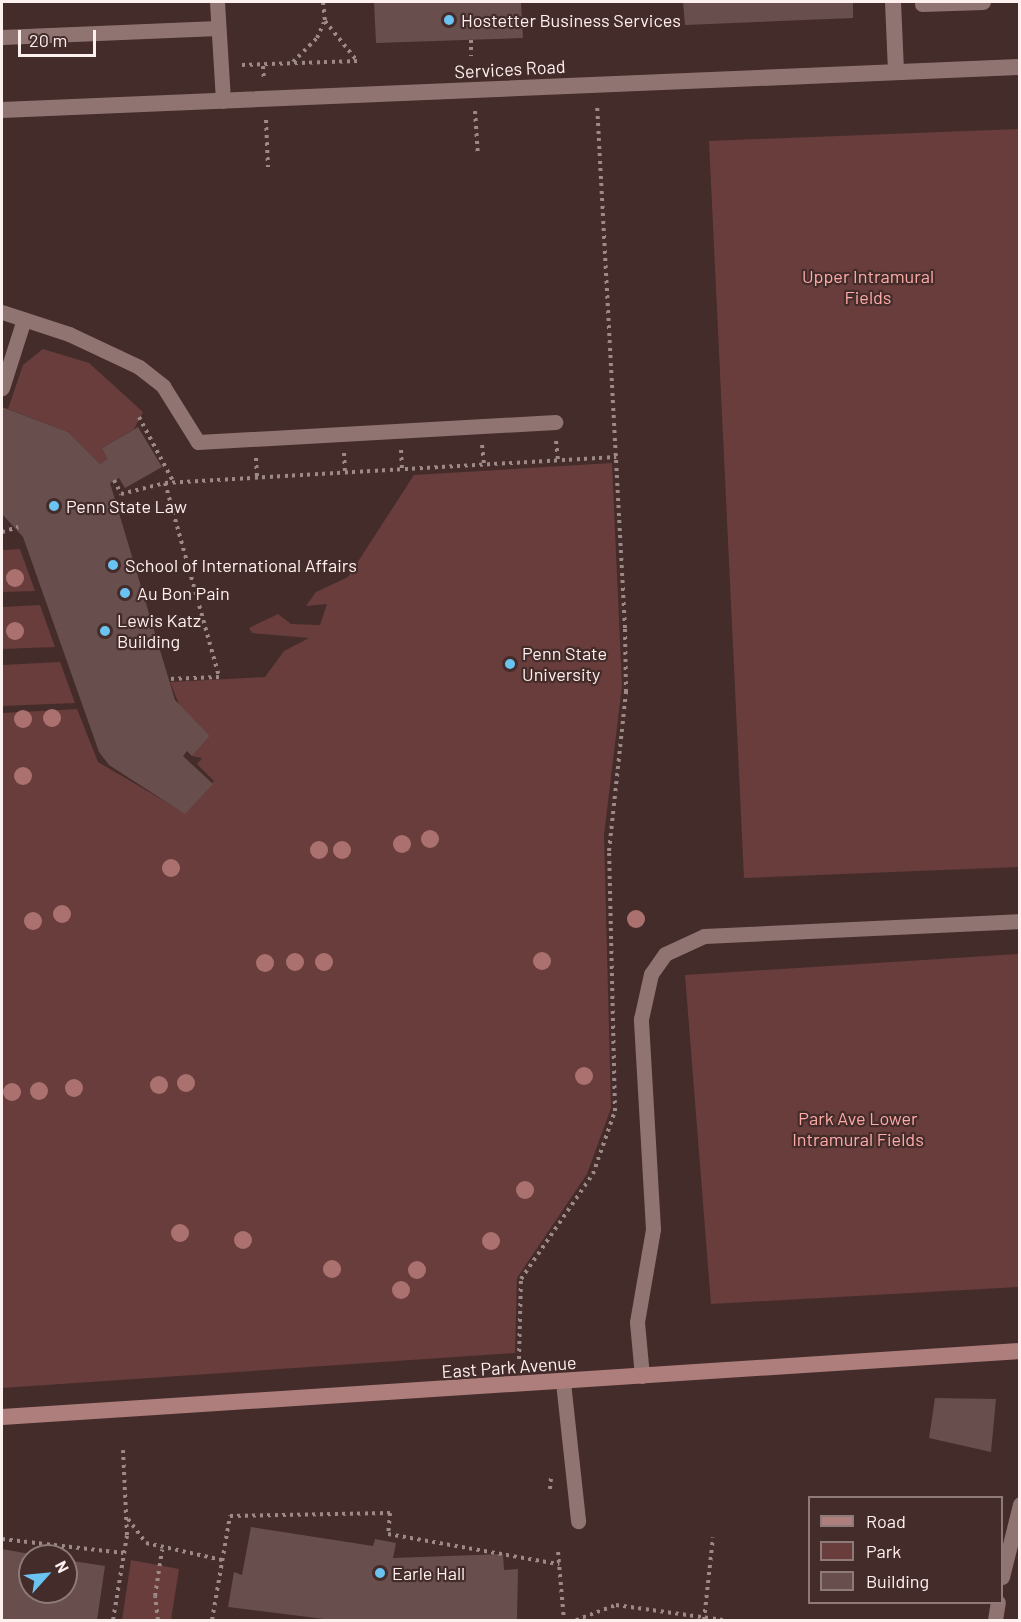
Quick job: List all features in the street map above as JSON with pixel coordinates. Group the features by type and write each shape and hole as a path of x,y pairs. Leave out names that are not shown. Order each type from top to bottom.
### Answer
{"main road":[{"name":"East Park Avenue","path":"2,1417 1020,1351"}],"street":[{"path":"893,2 896,72"},
{"name":"Services Road","path":"2,110 1020,67"}],"lane":[{"path":"217,2 223,101"},
{"path":"922,4 983,2"},
{"path":"2,37 218,28"},
{"path":"2,312 139,367 163,386 198,442 555,422"},
{"path":"2,388 24,319"},
{"path":"642,1376 637,1322 653,1229 641,1019 651,974 665,954 683,943 716,935 1020,921"},
{"path":"563,1382 578,1521"},
{"path":"1003,1573 1020,1504"},
{"path":"995,1620 998,1604"}],"path":[{"path":"293,62 317,38 325,21 323,2"},
{"path":"221,66 358,61 325,21"},
{"path":"471,40 471,56"},
{"path":"263,66 264,80"},
{"path":"519,1359 521,1279 593,1174 615,1111 609,850 626,692 616,458 596,101"},
{"path":"475,117 478,156"},
{"path":"266,121 268,167"},
{"path":"139,417 174,483"},
{"path":"114,480 121,494 165,483 616,458"},
{"path":"165,483 219,677 168,679"},
{"path":"2,532 18,527"},
{"path":"113,1620 128,1518 123,1450"},
{"path":"212,1620 230,1516 390,1513 388,1534 559,1564"},
{"path":"128,1518 146,1543 162,1550 222,1560"},
{"path":"704,1619 713,1537"},
{"path":"2,1539 123,1553"},
{"path":"158,1620 155,1596 162,1550"},
{"path":"558,1552 564,1620"},
{"path":"576,1620 616,1605 723,1620"}],"green space":[{"name":"Upper Intramural Fields","path":"1019,129 1019,867 744,878 709,141"},
{"path":"43,349 89,363 143,412 134,429 102,448 107,459 100,464 68,432 8,409 23,365"},
{"path":"612,463 622,686 604,835 611,1108 587,1174 517,1278 515,1353 2,1388 2,713 77,709 98,762 185,813 214,781 197,764 202,758 192,756 210,736 181,709 170,682 265,677 284,651 309,638 252,633 249,628 278,614 291,624 320,625 327,604 306,606 316,592 348,577 414,475"},
{"path":"20,549 35,591 2,592 2,550"},
{"path":"40,605 55,647 2,649 2,607"},
{"path":"60,662 75,703 2,706 2,665"},
{"name":"Park Ave Lower Intramural Fields","path":"1019,954 1019,1287 711,1304 685,975"},
{"path":"131,1560 179,1569 171,1620 122,1620"}],"building":[{"name":"Hostetter Business Services","path":"374,2 521,2 523,38 376,43"},
{"path":"683,2 853,2 853,18 685,25"},
{"name":"Lewis Katz Building","path":"2,407 68,432 100,464 107,459 102,448 138,427 162,467 125,488 119,478 110,483 175,700 210,736 192,756 187,751 183,756 213,784 185,814 109,765 99,752 23,537 2,514"},
{"path":"935,1398 996,1399 991,1452 929,1438"},
{"name":"Earle Hall","path":"251,1527 373,1546 375,1539 396,1543 393,1558 503,1554 504,1570 518,1569 517,1620 332,1620 228,1607 234,1572 242,1575"},
{"path":"2,1549 18,1552 18,1604 78,1604 78,1562 105,1566 97,1620 2,1620"}],"place":[{"name":"Hostetter Business Services","path":"449,20"},
{"name":"Penn State Law","path":"54,506"},
{"name":"School of International Affairs","path":"113,565"},
{"name":"Au Bon Pain","path":"125,593"},
{"name":"Lewis Katz Building","path":"105,631"},
{"name":"Penn State University","path":"510,664"},
{"name":"Earle Hall","path":"380,1573"}]}
